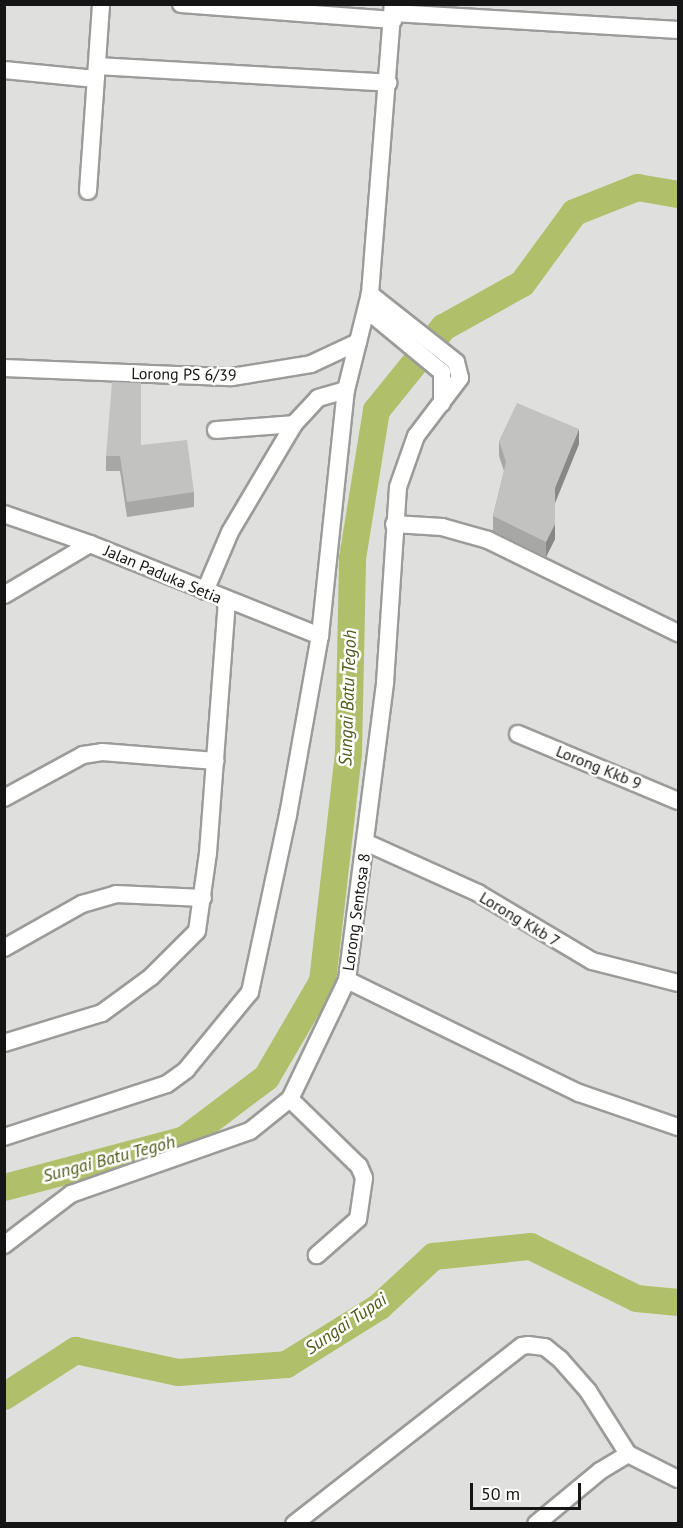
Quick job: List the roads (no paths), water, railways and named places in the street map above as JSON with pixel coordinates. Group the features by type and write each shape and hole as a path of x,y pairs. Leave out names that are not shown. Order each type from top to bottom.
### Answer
{"street":[{"path":"88,191 101,4"},
{"path":"181,4 393,12 678,30"},
{"path":"4,1137 167,1084 186,1070 250,992 288,815 320,636 346,390 368,302 389,83 393,12"},
{"path":"4,70 389,83"},
{"name":"Lorong Sentosa 8","path":"4,1245 71,1194 250,1131 290,1099 347,980 385,683 398,487 407,453 460,378 368,302"},
{"name":"Lorong PS 6/39","path":"4,368 232,377 311,364 358,342"},
{"path":"205,591 230,532 294,424 318,398 346,390"},
{"path":"216,430 294,424"},
{"name":"Jalan Paduka Setia","path":"4,514 90,544 227,601 320,636"},
{"path":"394,524 442,527 488,540 678,633"},
{"path":"4,595 90,544"},
{"path":"4,1043 102,1013 151,977 197,931 203,898 216,761 227,601"},
{"name":"Lorong Kkb 9","path":"518,734 678,801"},
{"path":"4,798 82,755 102,752 216,761"},
{"name":"Lorong Kkb 7","path":"365,842 478,893 592,961 678,982"},
{"path":"4,948 82,904 116,894 203,898"},
{"path":"347,980 579,1093 678,1127"},
{"path":"290,1099 360,1166 364,1178 358,1219 317,1255"},
{"path":"294,1524 522,1346 545,1347 560,1359 588,1391 628,1455 678,1479"},
{"path":"536,1524 592,1477 628,1455"}],"waterway":[{"name":"Sungai Batu Tegoh","path":"4,1187 184,1139 266,1077 322,981 348,753 352,558 376,410 443,327 522,283 574,212 637,187 678,194"},
{"name":"Sungai Tupai","path":"4,1396 75,1350 178,1372 286,1364 379,1306 433,1256 530,1246 636,1298 678,1302"}]}
